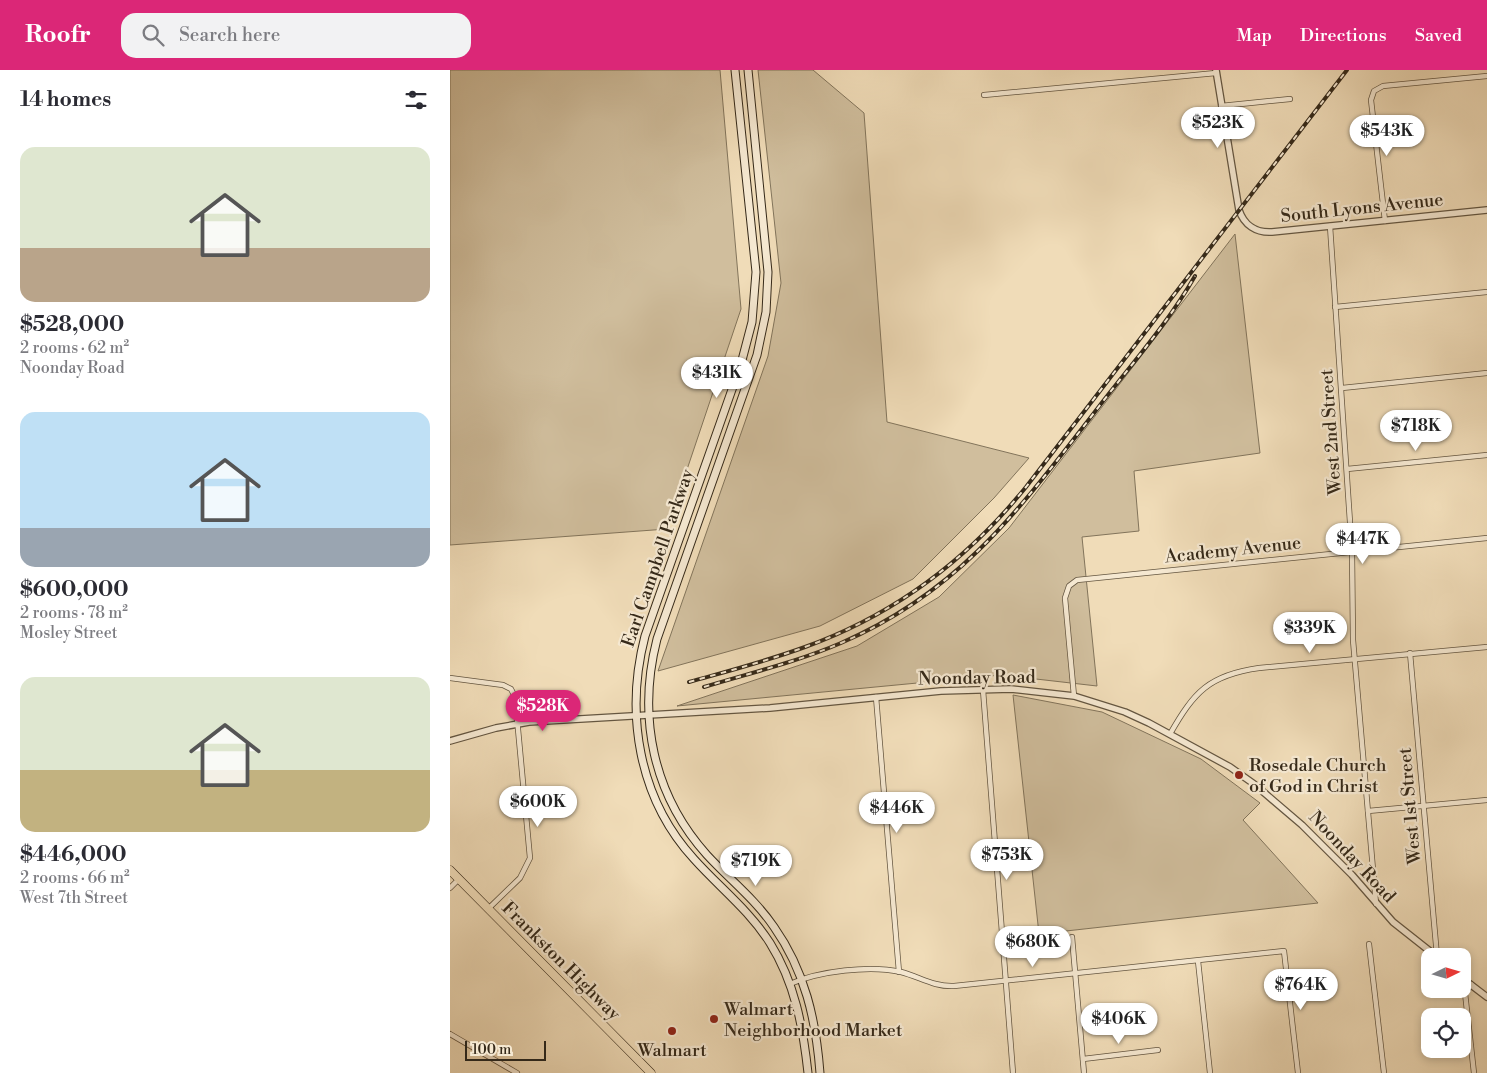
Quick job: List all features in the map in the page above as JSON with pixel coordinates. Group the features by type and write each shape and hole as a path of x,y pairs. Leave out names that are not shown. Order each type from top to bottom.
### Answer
{"main road":[{"name":"Earl Campbell Parkway","path":"735,70 756,272 754,313 746,348 645,636 636,677 635,717 642,760 657,803 677,837 704,870 738,902 755,922 774,950 790,984 799,1010 808,1073"},
{"name":"Earl Campbell Parkway","path":"748,70 768,272 766,312 757,355 657,639 649,679 648,716 655,762 666,794 688,831 712,860 762,911 785,944 802,978 812,1011 818,1042 820,1073"},
{"path":"756,272 768,272"},
{"path":"704,870 712,860"},
{"name":"Frankston Highway","path":"450,870 650,1073"},
{"path":"805,1043 818,1042"}],"street":[{"path":"1385,221 1371,100 1374,91 1378,88 1484,77 1481,70"},
{"path":"984,95 1216,72 1221,106 1290,98"},
{"name":"South Lyons Avenue","path":"1221,106 1239,210 1244,220 1254,229 1266,232 1487,210"},
{"name":"West 2nd Street","path":"1330,226 1352,552 1355,659 1377,905"},
{"path":"1335,307 1487,292"},
{"path":"1342,388 1487,373"},
{"path":"1347,469 1487,455"},
{"name":"Academy Avenue","path":"1074,696 1065,598 1072,583 1083,578 1487,538"},
{"path":"1170,734 1186,708 1214,680 1244,670 1487,647"},
{"name":"West 1st Street","path":"1410,653 1436,948"},
{"path":"450,678 508,688 515,697 520,766 529,834 529,862 517,882 488,908"},
{"name":"Noonday Road","path":"450,742 518,724 817,704 876,697 1011,689 1074,696 1125,712 1170,734 1230,768 1281,805 1352,875 1393,922 1427,948"},
{"path":"983,690 1013,1073"},
{"path":"876,697 899,972"},
{"path":"1368,811 1487,800"},
{"path":"450,888 459,879"},
{"path":"1072,937 1084,1073"},
{"path":"1369,944 1384,1073"},
{"path":"790,984 802,978 818,974 875,969 899,972 942,986 1005,982 1284,951 1298,1073"},
{"path":"1198,961 1210,1073"},
{"path":"1471,984 1487,998"},
{"path":"1466,998 1474,1073"},
{"path":"450,1034 517,1073"},
{"path":"1082,1059 1158,1050"}],"shaded area":[{"path":"450,70 720,70 741,309 667,529 450,545"},
{"path":"758,70 813,70 864,113 887,422 1029,458 994,498 913,579 820,626 658,671 768,356 781,283"},
{"path":"1235,234 1260,453 1134,471 1139,531 1082,537 1097,686 1001,675 677,706 857,646 939,597 1009,528"},
{"path":"1013,695 1102,712 1201,759 1260,803 1243,820 1318,903 1039,934"}],"railway":[{"path":"689,682 791,652 838,634 869,619 927,582 979,538 1026,487 1347,70"},
{"path":"704,687 790,662 841,643 883,622 920,599 953,574 983,546 1039,483 1160,329 1195,276"}],"place":[{"name":"Rosedale Church of God in Christ","path":"1239,775"},
{"name":"Walmart Neighborhood Market","path":"714,1019"},
{"name":"Walmart","path":"672,1031"}]}
